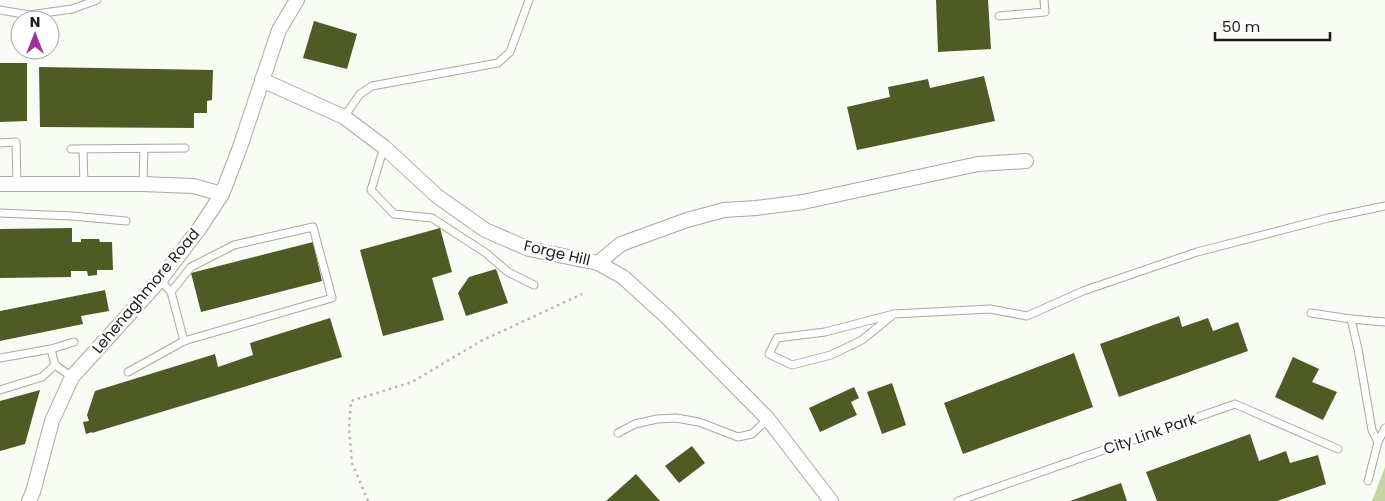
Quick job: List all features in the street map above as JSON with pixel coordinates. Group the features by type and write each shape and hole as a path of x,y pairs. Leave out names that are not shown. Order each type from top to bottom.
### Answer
{"street":[{"name":"Lehenaghmore Road","path":"31,497 52,421 72,377 160,280 199,229 222,194 239,150 279,30 297,0"},
{"name":"Forge Hill","path":"262,80 344,117 384,147 437,196 485,230 529,249 598,263 623,277 667,317 768,419 831,501"},
{"path":"598,263 621,244 686,220 724,210 803,202 978,164 1026,161"},
{"path":"0,184 193,186 222,194"}],"lane":[{"path":"0,10 29,15 72,9 97,0"},
{"path":"344,117 360,94 372,86 498,63 510,52 529,0"},
{"path":"999,16 1045,12 1044,0"},
{"path":"0,143 16,142 17,184"},
{"path":"384,147 371,190 394,214 432,218 486,253 508,272 534,285"},
{"path":"71,149 185,148"},
{"path":"83,149 84,185"},
{"path":"143,184 144,149"},
{"path":"894,314 862,340 831,355 792,365 769,354 777,338 825,332 894,314 990,309 1027,316 1083,291 1196,252 1328,218 1385,206"},
{"path":"0,214 72,216 126,221"},
{"path":"128,372 184,340 332,298 313,227 234,245 191,267 171,292"},
{"path":"160,280 171,292 184,340"},
{"path":"1311,313 1385,322"},
{"path":"1351,319 1372,430 1378,442"},
{"path":"0,358 51,349 74,342"},
{"path":"51,349 55,365 72,377"},
{"path":"0,390 42,377 55,365"},
{"name":"City Link Park","path":"958,501 1235,404 1338,449"},
{"path":"618,433 636,424 657,419 676,418 699,422 738,437 752,434 768,419"},
{"path":"1368,481 1378,442 1385,428"}],"path":[{"path":"368,501 352,463 349,428 351,401 412,382 481,341 582,294"}],"green space":[{"path":"1385,467 1385,501 1372,501"}],"building":[{"path":"936,0 988,0 991,49 938,52"},
{"path":"314,21 357,34 347,69 303,58"},
{"path":"0,63 27,63 27,121 0,122"},
{"path":"39,67 213,70 212,100 207,101 207,113 194,113 194,128 40,127"},
{"path":"984,76 995,121 857,150 847,107 890,97 888,87 928,79 930,88"},
{"path":"72,228 72,242 81,242 81,239 99,239 100,242 112,242 113,270 97,270 97,275 88,276 87,271 71,271 71,277 0,278 0,229"},
{"path":"440,228 452,272 432,278 444,320 383,336 360,250"},
{"path":"313,242 322,281 201,312 191,273"},
{"path":"496,269 508,303 466,316 458,293 469,277"},
{"path":"105,290 109,311 81,316 83,324 0,341 0,311"},
{"path":"1179,316 1182,327 1208,318 1213,331 1238,322 1248,351 1119,397 1100,344"},
{"path":"330,318 342,357 86,434 83,422 89,421 87,415 95,391 215,354 218,367 253,355 250,343"},
{"path":"1074,353 1093,407 963,454 944,403"},
{"path":"1293,357 1319,369 1312,382 1337,392 1323,420 1275,397"},
{"path":"892,383 906,425 882,434 867,392"},
{"path":"854,387 859,398 851,402 857,415 820,432 809,408"},
{"path":"40,390 25,444 0,451 0,401"},
{"path":"1250,434 1259,461 1286,451 1290,463 1318,455 1326,484 1277,501 1157,501 1146,472"},
{"path":"692,446 705,463 679,483 665,466"},
{"path":"636,474 660,501 606,501"},
{"path":"1121,483 1127,501 1070,501"}]}
